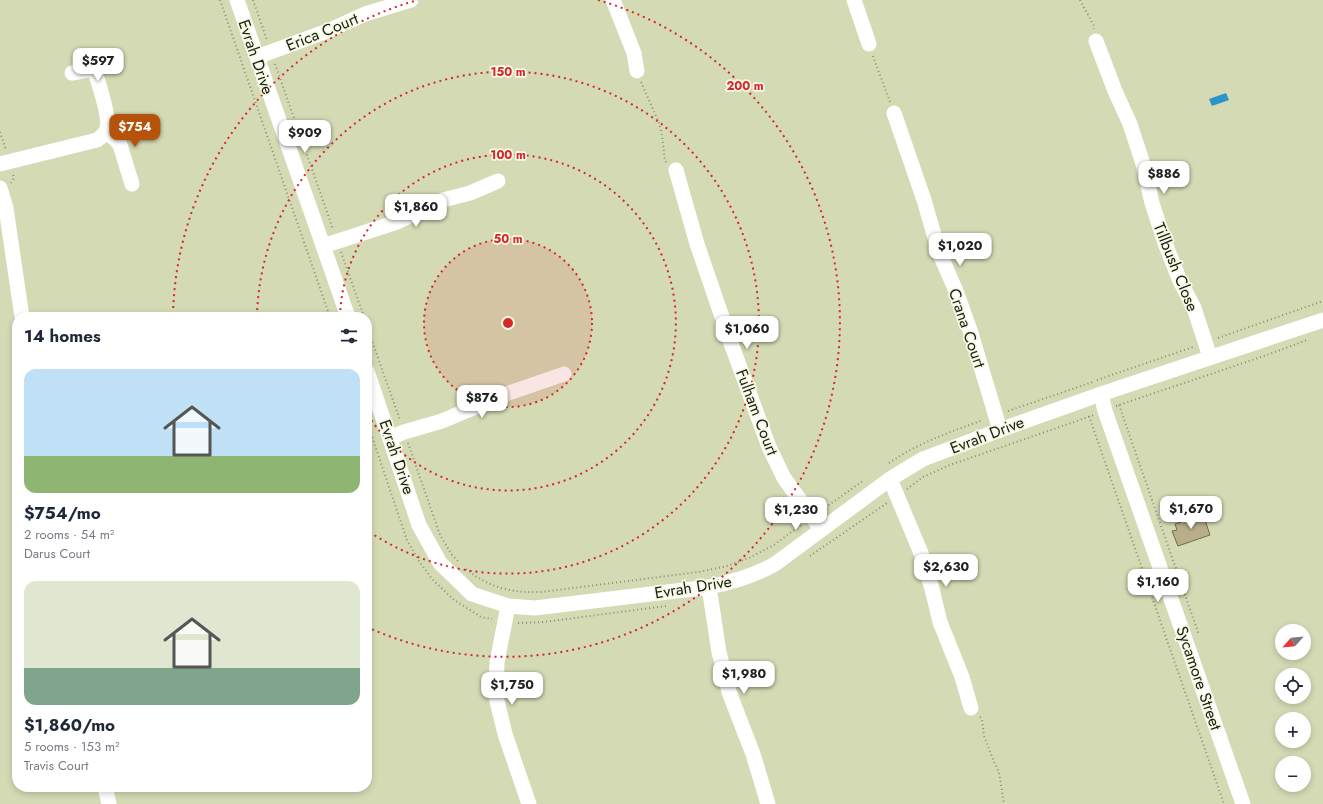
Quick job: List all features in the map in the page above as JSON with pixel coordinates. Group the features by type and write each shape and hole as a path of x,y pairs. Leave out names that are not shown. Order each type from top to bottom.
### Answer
{"street":[{"name":"Evrah Drive","path":"236,0 346,312"},
{"name":"Erica Court","path":"257,58 330,30 365,14 411,0"},
{"path":"613,0 634,53 637,71"},
{"path":"856,5 869,44"},
{"name":"Tillbush Close","path":"1096,41 1115,91 1130,124 1165,243 1180,281 1194,308 1210,357"},
{"path":"72,73 94,69 115,59"},
{"path":"0,164 97,140 106,132 108,127 107,116 94,69"},
{"name":"Crana Court","path":"894,113 924,200 938,252 956,292 970,330 1000,430"},
{"path":"106,132 120,145 132,184"},
{"name":"Fulham Court","path":"676,170 697,244 769,447 784,478 820,529"},
{"path":"322,246 397,222 443,200 470,193 498,181"},
{"path":"0,188 6,208 21,312"},
{"name":"Evrah Drive","path":"372,386 419,525 440,562 472,594 508,606 535,608 709,588 734,582 764,570 774,564 890,479 923,459 1101,394 1210,357 1322,323"},
{"path":"390,438 404,432 442,422 506,394 564,374"},
{"name":"Sycamore Street","path":"1101,394 1105,411 1243,804"},
{"path":"890,479 921,553 940,622 962,678 971,708"},
{"path":"709,588 719,652 729,692 753,754 768,804"},
{"path":"508,606 497,662 496,697 505,734 529,804"},
{"path":"106,792 109,804"}],"path":[{"path":"220,0 328,312"},
{"path":"253,0 362,312"},
{"path":"1080,0 1094,26 1096,41"},
{"path":"869,44 894,113"},
{"path":"637,71 659,123 665,161 676,170"},
{"path":"1119,405 1200,639"},
{"path":"1089,416 1224,804"},
{"path":"971,708 982,719 984,736 999,772 1004,804"}],"water":[{"path":"1226,93 1229,100 1212,106 1209,99"}],"building":[{"path":"1203,514 1210,535 1178,546 1172,531 1177,530 1175,524"}]}
